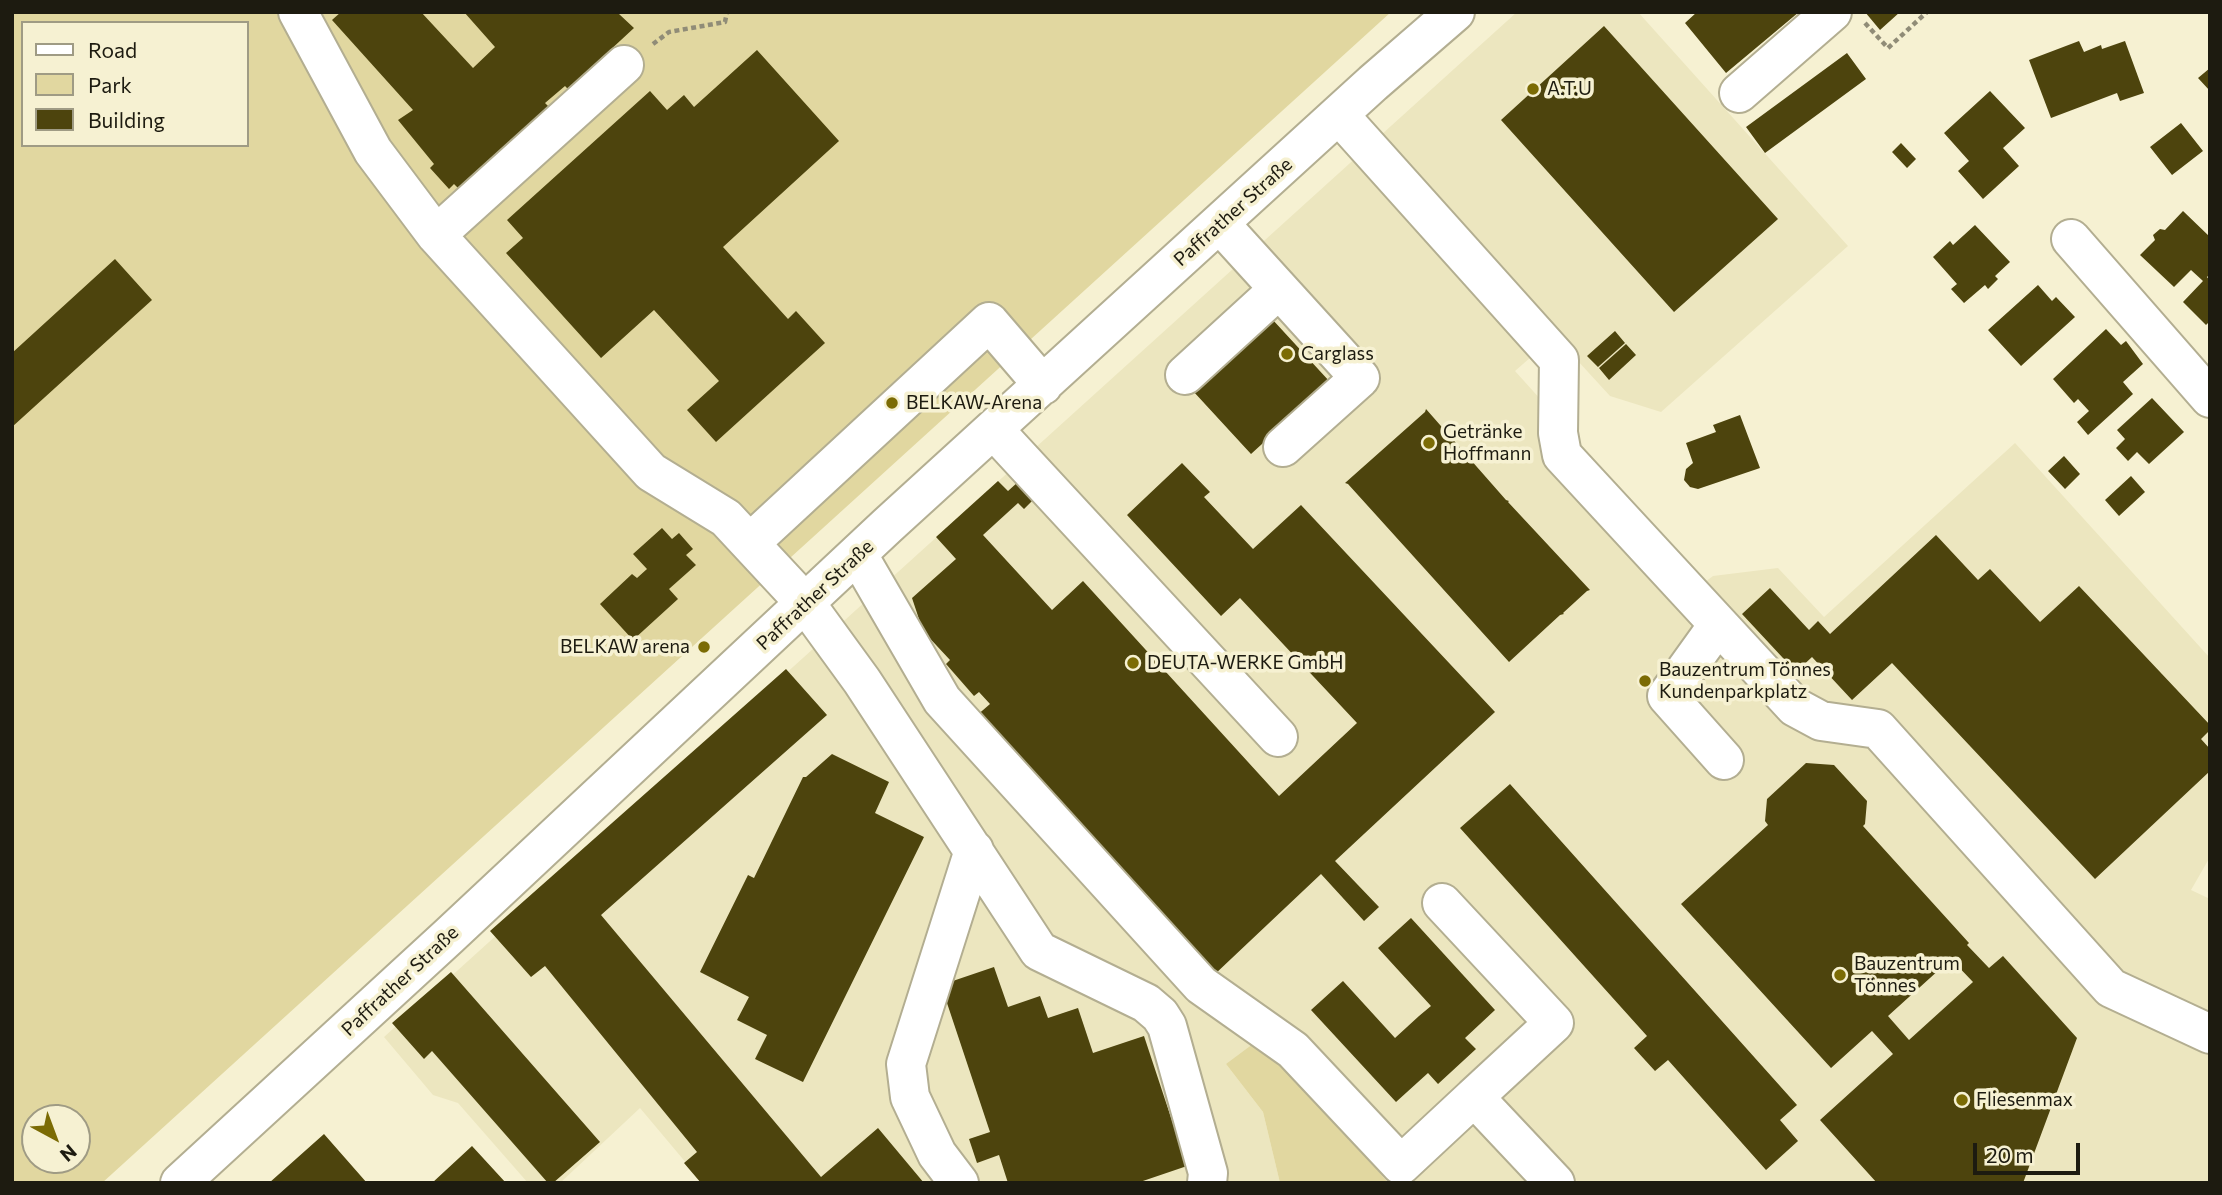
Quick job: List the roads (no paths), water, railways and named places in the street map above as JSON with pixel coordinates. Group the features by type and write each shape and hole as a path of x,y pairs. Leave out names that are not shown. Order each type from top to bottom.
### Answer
{"street":[{"path":"298,12 373,151 436,235 651,472 726,518 806,604 862,681 1039,951 1146,1003 1160,1016 1167,1026 1171,1040 1208,1172 1207,1183"},
{"name":"Paffrather Straße","path":"180,1183 994,430 1455,12"},
{"path":"1739,93 1848,17"},
{"path":"436,235 624,65"},
{"path":"1339,115 1559,360 1558,433 1562,455 1795,707 1821,721 1878,729 2112,988 2210,1034"},
{"path":"1220,224 1360,378 1283,447"},
{"path":"2071,239 2210,398"},
{"path":"1185,375 1279,289"},
{"path":"750,543 989,322 1043,385"},
{"path":"994,430 1278,737"},
{"path":"858,555 942,700 1200,985 1293,1050 1401,1165 1554,1023 1442,904"},
{"path":"1718,625 1667,696 1724,760"},
{"path":"959,1183 937,1154 910,1097 906,1063 974,850"},
{"path":"1474,1097 1555,1183"}],"place":[{"name":"A.T.U","path":"1533,89"},
{"name":"Carglass","path":"1287,354"},
{"name":"BELKAW-Arena","path":"892,403"},
{"name":"Getränke Hoffmann","path":"1429,443"},
{"name":"BELKAW arena","path":"704,647"},
{"name":"DEUTA-WERKE GmbH","path":"1133,663"},
{"name":"Bauzentrum Tönnes Kundenparkplatz","path":"1645,681"},
{"name":"Bauzentrum Tönnes","path":"1840,975"},
{"name":"Fliesenmax","path":"1962,1100"}]}
